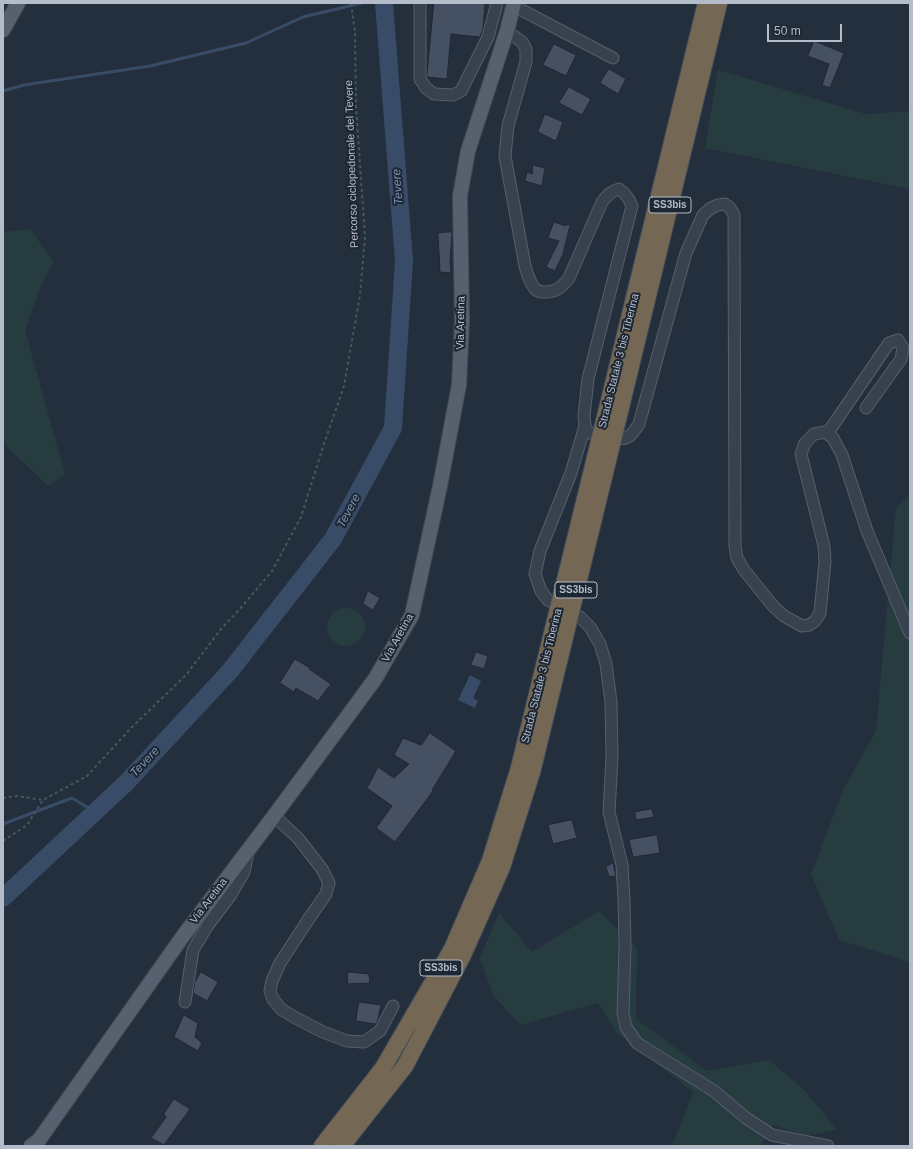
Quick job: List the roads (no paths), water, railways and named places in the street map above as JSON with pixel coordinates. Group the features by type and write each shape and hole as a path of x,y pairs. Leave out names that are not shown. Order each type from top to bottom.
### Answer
{"highway":[{"name":"Strada Statale 3 bis Tiberina","path":"342,1146 405,1066 463,955 502,867 614,406 706,3"},
{"name":"Strada Statale 3 bis Tiberina","path":"614,406 719,3"},
{"name":"Strada Statale 3 bis Tiberina","path":"322,1146 383,1068 452,949 490,861 526,770"}],"main road":[{"path":"3,30 18,3"},
{"name":"Via Aretina","path":"31,1146 39,1140 182,936 274,816 375,679 412,615 440,486 459,385 462,321 460,210 468,151 507,31 514,4"}],"street":[{"path":"420,3 420,79 426,88 434,94 453,95 461,91 488,37 498,3"},
{"path":"514,4 613,58"},
{"path":"507,31 522,42 526,49 526,62 508,126 505,156 525,266 534,288 540,292 550,293 564,285 570,278 602,202 609,194 614,190 619,189 629,198 632,206 588,379 584,416 587,431 590,433 622,439 629,437 635,431 639,424 686,253 703,215 718,204 725,204 730,208 734,215 735,546 738,558 744,570 773,606 784,616 802,626 809,625 815,621 820,613 825,562 824,546 801,454 805,443 814,434 825,432 833,438 842,455 867,531 910,633"},
{"path":"827,434 889,343 898,340 903,348 901,359 866,408"},
{"path":"585,426 571,473 540,551 535,574 541,592 548,600 580,617 590,627 600,644 606,664 611,702 612,757 609,812 622,865 624,899 623,1013 626,1026 636,1043 714,1091 746,1118 772,1136 828,1146"},
{"path":"274,816 298,838 322,869 329,883 326,894 296,938 276,972 270,991 273,999 281,1009 323,1032 347,1041 364,1042 380,1031 393,1006"},
{"path":"185,1002 193,950 208,925 230,896 244,872 248,850"}],"water":[{"path":"470,675 481,681 473,698 478,701 475,708 458,700"}],"waterway":[{"path":"3,91 24,85 150,66 246,43 303,17 362,3"},
{"name":"Tevere","path":"3,898 126,783 230,671 333,539 393,428 404,261 384,3"},
{"path":"3,824 72,798 95,812"}]}
